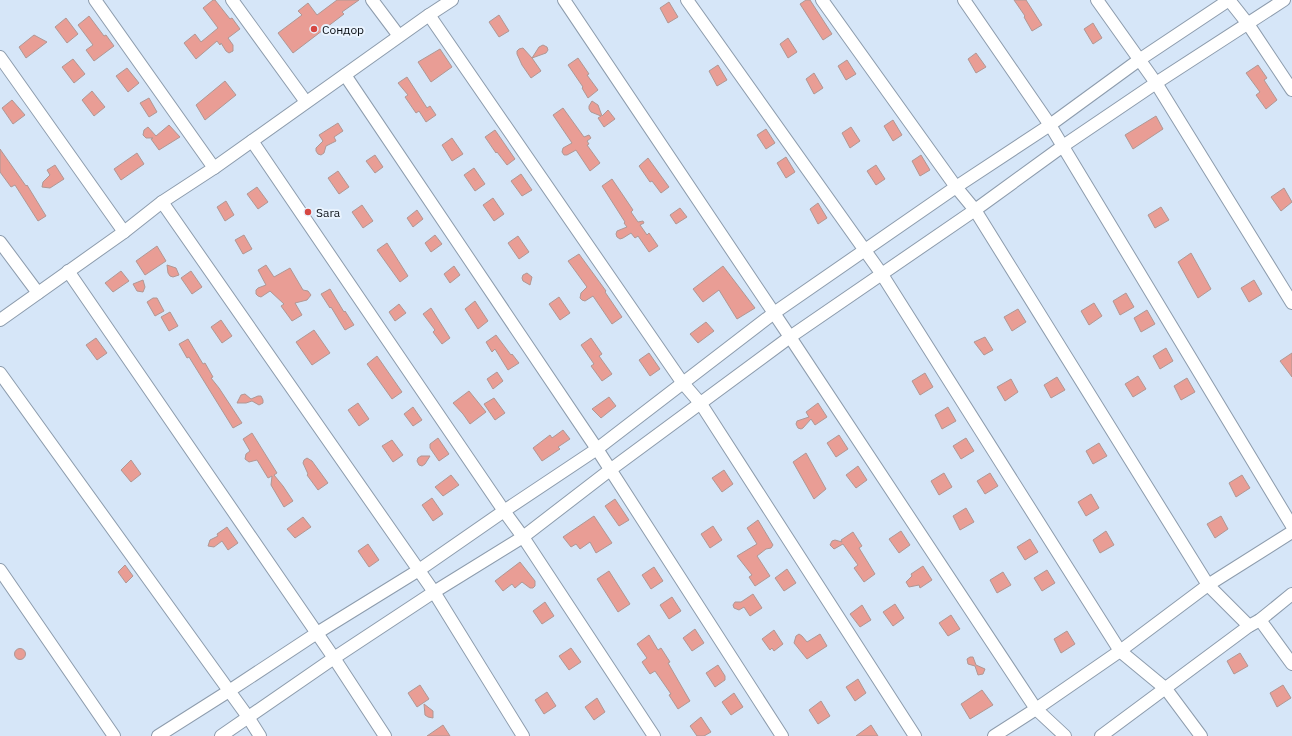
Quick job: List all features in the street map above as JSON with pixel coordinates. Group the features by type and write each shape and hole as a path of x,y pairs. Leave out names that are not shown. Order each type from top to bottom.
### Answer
{"street":[{"path":"95,0 214,168"},
{"path":"232,0 306,102"},
{"path":"372,0 399,36"},
{"path":"0,320 124,232 162,202 214,168 452,0"},
{"path":"564,0 790,337 1036,709 1065,736"},
{"path":"687,0 881,273 1120,651 1166,689 1201,736"},
{"path":"822,0 956,187 975,210 1208,585 1249,626"},
{"path":"964,0 1050,125 1292,526"},
{"path":"1097,0 1156,83 1292,303"},
{"path":"158,736 317,633 419,570 597,449 682,382 774,313 864,249 1050,125 1139,60 1229,0 1248,24 1292,90"},
{"path":"221,736 334,658 434,592 523,537 610,470 790,337 881,273 975,210 1063,146 1156,83 1284,0"},
{"path":"429,15 682,382 701,404 915,736"},
{"path":"0,57 124,232"},
{"path":"345,75 597,449 782,736"},
{"path":"252,141 523,537 654,736"},
{"path":"162,202 434,592 523,736"},
{"path":"0,242 38,293"},
{"path":"68,271 317,633 385,736"},
{"path":"0,373 248,717 260,736"},
{"path":"994,736 1120,651 1208,585 1292,532"},
{"path":"0,570 114,736"},
{"path":"1101,736 1249,626 1260,620 1292,594"},
{"path":"1260,620 1292,664"}],"building":[{"path":"215,0 230,19 232,18 240,29 228,38 233,45 233,51 229,53 221,43 220,45 217,41 196,59 184,43 195,34 201,42 218,28 203,8"},
{"name":"Сондор","path":"337,0 359,0 342,12 344,14 293,53 278,33 302,15 298,11 308,3 317,15"},
{"path":"806,0 810,0 832,34 823,40 800,4"},
{"path":"1014,0 1026,0 1042,25 1032,31 1024,17 1025,16"},
{"path":"669,2 678,17 668,23 660,8"},
{"path":"499,15 509,31 499,37 489,22"},
{"path":"89,16 104,36 106,35 114,46 94,61 86,50 93,45 78,25"},
{"path":"66,18 78,34 67,43 55,27"},
{"path":"1093,23 1102,38 1093,44 1084,29"},
{"path":"34,35 47,42 26,58 19,47"},
{"path":"788,38 797,52 788,58 780,44"},
{"path":"543,45 547,47 548,50 546,53 532,58 539,47"},
{"path":"523,48 541,71 531,78 522,65 517,51"},
{"path":"440,49 452,67 431,82 418,62"},
{"path":"976,53 986,67 976,73 968,59"},
{"path":"578,58 589,74 587,75 598,90 588,98 582,88 583,87 568,65"},
{"path":"73,59 85,74 74,83 62,67"},
{"path":"847,60 856,74 846,80 838,66"},
{"path":"718,65 727,80 717,86 709,71"},
{"path":"1258,65 1267,78 1264,80 1277,100 1266,109 1256,95 1260,92 1246,73"},
{"path":"127,68 139,83 128,92 116,76"},
{"path":"814,73 823,88 814,94 806,79"},
{"path":"407,77 427,108 430,106 436,115 426,122 419,111 416,113 405,97 408,95 398,83"},
{"path":"225,81 236,95 205,120 196,105"},
{"path":"92,91 105,107 94,116 82,100"},
{"path":"149,98 157,112 149,117 140,103"},
{"path":"12,100 25,115 13,124 2,108"},
{"path":"592,101 598,105 602,116 608,110 615,119 604,127 598,118 601,116 591,112 589,109"},
{"path":"563,108 584,137 589,135 591,138 587,141 589,144 587,145 600,163 590,171 576,150 567,155 564,155 562,152 563,148 572,143 553,115"},
{"path":"1156,116 1163,129 1133,149 1125,135"},
{"path":"893,120 902,135 893,141 884,126"},
{"path":"338,123 343,131 334,137 336,141 326,146 324,153 321,155 318,154 316,148 323,141 319,135"},
{"path":"169,125 180,137 159,150 151,139 153,138 146,138 143,135 144,130 148,127 156,136"},
{"path":"851,127 860,141 850,148 842,133"},
{"path":"766,129 775,143 766,149 757,135"},
{"path":"495,130 515,159 507,165 497,152 496,153 485,137"},
{"path":"452,138 463,154 452,161 442,145"},
{"path":"0,149 26,186 27,185 46,216 38,221 15,185 11,187 0,172"},
{"path":"137,153 144,164 121,180 114,169"},
{"path":"375,155 383,167 375,173 366,161"},
{"path":"921,155 930,170 920,176 912,161"},
{"path":"786,157 795,172 786,178 777,163"},
{"path":"648,158 669,187 661,193 652,181 650,182 639,166"},
{"path":"55,165 64,179 50,188 42,187 43,182 50,175 47,170"},
{"path":"876,165 885,179 876,185 867,171"},
{"path":"474,168 485,184 475,191 464,175"},
{"path":"338,171 349,187 339,194 328,178"},
{"path":"521,174 532,190 522,196 511,181"},
{"path":"612,179 633,210 631,212 638,222 643,221 644,223 640,225 647,235 649,233 658,246 649,252 638,236 635,238 631,233 620,239 617,237 617,231 627,227 602,186"},
{"path":"257,187 268,202 258,209 247,194"},
{"path":"1284,188 1292,202 1281,211 1271,197"},
{"path":"493,198 504,214 494,221 483,205"},
{"path":"226,201 234,215 225,221 217,207"},
{"path":"818,203 827,218 818,224 810,209"},
{"path":"362,205 373,221 363,228 352,212"},
{"path":"1161,207 1169,220 1155,228 1148,215"},
{"path":"680,208 687,217 676,224 670,215"},
{"path":"417,210 423,219 413,227 407,218"},
{"path":"244,235 252,249 243,254 235,240"},
{"path":"435,235 442,244 431,252 425,243"},
{"path":"518,236 529,252 519,259 508,243"},
{"path":"387,243 408,276 400,282 377,250"},
{"path":"157,246 166,261 145,275 136,261"},
{"path":"1191,253 1211,289 1198,298 1178,262"},
{"path":"579,254 606,291 605,292 622,317 612,324 593,296 585,301 580,298 581,293 587,287 568,261"},
{"path":"167,265 176,268 179,275 173,277 170,276"},
{"path":"266,265 274,277 290,268 303,290 308,291 311,295 307,300 295,303 302,315 292,321 281,306 284,304 270,291 261,297 256,294 256,290 258,288 266,285 258,270"},
{"path":"454,266 460,275 450,283 444,274"},
{"path":"723,266 755,308 737,319 719,290 703,302 693,289"},
{"path":"121,271 129,281 113,292 105,283"},
{"path":"191,271 202,287 192,294 181,278"},
{"path":"527,273 532,277 530,285 523,281 522,278 523,275"},
{"path":"143,280 145,287 143,292 137,291 133,284"},
{"path":"1254,280 1262,294 1249,302 1241,288"},
{"path":"330,289 354,325 345,330 321,294"},
{"path":"1126,293 1134,307 1120,315 1113,301"},
{"path":"559,297 570,313 560,320 549,304"},
{"path":"153,298 157,298 164,311 155,316 147,302"},
{"path":"475,301 488,321 478,329 465,309"},
{"path":"1094,303 1102,316 1089,325 1081,311"},
{"path":"399,304 406,313 395,321 389,312"},
{"path":"431,308 450,338 442,344 433,332 435,330 423,314"},
{"path":"1018,309 1026,322 1012,331 1004,317"},
{"path":"1147,310 1155,324 1141,332 1134,318"},
{"path":"170,312 178,326 169,331 161,317"},
{"path":"221,320 232,336 222,343 211,327"},
{"path":"706,322 714,331 698,343 690,334"},
{"path":"314,330 330,353 312,365 296,342"},
{"path":"496,335 519,363 508,370 495,349 492,352 486,342"},
{"path":"985,337 993,350 984,355 974,342"},
{"path":"96,338 107,353 97,360 86,345"},
{"path":"591,338 602,354 599,356 612,374 602,381 591,366 594,364 581,345"},
{"path":"188,339 203,364 205,363 213,377 211,378 242,423 233,428 189,357 187,358 179,344"},
{"path":"1166,348 1173,361 1160,369 1153,356"},
{"path":"649,353 660,369 650,376 639,360"},
{"path":"1292,353 1292,377 1280,361"},
{"path":"377,356 402,392 392,399 367,364"},
{"path":"497,372 503,381 493,389 487,379"},
{"path":"925,373 933,387 920,395 912,381"},
{"path":"1138,376 1146,389 1133,397 1125,384"},
{"path":"1057,377 1065,390 1051,398 1044,385"},
{"path":"1187,378 1195,392 1181,400 1174,386"},
{"path":"1011,379 1018,392 1005,401 997,387"},
{"path":"469,391 486,412 470,424 453,403"},
{"path":"245,394 251,399 261,396 263,403 259,405 252,401 237,403 241,395"},
{"path":"609,397 616,406 601,418 592,409"},
{"path":"494,398 505,413 495,420 484,404"},
{"path":"358,403 369,419 359,426 348,410"},
{"path":"818,403 827,417 815,425 811,419 803,428 798,428 796,424 797,421 809,417 806,412"},
{"path":"413,407 422,420 413,426 404,414"},
{"path":"948,407 956,421 942,429 935,415"},
{"path":"563,430 570,439 558,447 560,449 542,461 533,448 550,435 552,438"},
{"path":"252,433 277,473 274,475 293,501 284,507 271,485 272,476 268,478 257,460 249,462 245,459 246,454 250,451 243,439"},
{"path":"839,435 848,449 836,457 827,443"},
{"path":"438,438 449,454 439,461 430,448 430,444"},
{"path":"966,438 974,451 961,459 953,446"},
{"path":"392,440 403,455 393,462 382,446"},
{"path":"1099,443 1107,456 1093,464 1086,451"},
{"path":"806,453 826,489 814,499 793,462"},
{"path":"421,456 430,456 422,466 419,465 417,461"},
{"path":"307,458 312,461 328,483 318,490 307,475 308,474 303,463"},
{"path":"131,460 141,474 131,482 121,470"},
{"path":"858,466 867,480 856,488 846,475"},
{"path":"724,470 733,484 722,492 712,478"},
{"path":"944,473 952,487 939,495 931,481"},
{"path":"990,473 998,486 985,494 977,481"},
{"path":"451,475 459,485 443,496 435,487"},
{"path":"1242,475 1250,488 1236,497 1229,483"},
{"path":"1091,494 1099,508 1086,516 1078,502"},
{"path":"432,498 443,514 433,521 422,505"},
{"path":"615,499 629,520 619,526 605,506"},
{"path":"966,508 974,522 960,530 953,516"},
{"path":"594,516 612,543 596,553 590,542 580,549 576,544 571,547 563,537"},
{"path":"1221,516 1228,529 1215,538 1207,524"},
{"path":"303,517 311,527 295,538 287,529"},
{"path":"758,520 773,545 771,548 766,549 757,556 770,576 755,586 749,577 752,575 737,556 757,544 747,528"},
{"path":"713,526 722,540 710,548 701,534"},
{"path":"227,527 238,543 228,550 222,541 214,547 208,546 210,540 218,536 217,534"},
{"path":"901,531 910,545 899,553 889,539"},
{"path":"1106,531 1114,545 1100,553 1093,540"},
{"path":"853,532 862,546 859,548 875,574 864,582 854,568 858,565 843,544 834,549 830,545 832,541 835,540 842,542 841,540"},
{"path":"1030,539 1038,552 1025,560 1017,547"},
{"path":"368,544 379,560 369,567 358,551"},
{"path":"520,562 535,581 535,586 530,588 522,582 515,588 512,584 503,591 495,581"},
{"path":"125,565 133,576 126,583 118,572"},
{"path":"923,566 932,580 920,588 919,585 909,587 906,582 912,576 911,574"},
{"path":"654,567 663,581 651,589 642,575"},
{"path":"787,569 796,583 784,591 775,578"},
{"path":"1047,570 1055,583 1042,591 1034,578"},
{"path":"609,571 630,604 618,612 597,579"},
{"path":"1003,572 1011,585 997,593 990,580"},
{"path":"753,594 762,608 750,616 744,607 739,610 734,608 733,605 735,602 741,602"},
{"path":"672,597 681,611 669,619 660,605"},
{"path":"545,602 554,616 542,624 533,611"},
{"path":"895,604 904,618 893,626 883,612"},
{"path":"862,605 871,620 860,627 850,614"},
{"path":"951,615 960,629 948,636 939,623"},
{"path":"695,629 704,643 692,651 683,638"},
{"path":"774,630 783,644 774,651 772,648 770,650 762,639"},
{"path":"1067,631 1075,644 1061,653 1054,639"},
{"path":"799,634 807,642 820,634 827,646 807,659 794,643 796,636"},
{"path":"649,635 658,650 661,648 670,662 668,663 690,701 678,709 669,695 671,694 655,671 650,674 642,662 647,658 637,644"},
{"path":"20,648 24,650 26,654 24,658 20,660 16,658 14,654 16,650"},
{"path":"571,648 581,662 569,670 559,656"},
{"path":"1240,653 1248,666 1234,674 1227,661"},
{"path":"973,657 976,665 985,669 983,674 978,675 975,666 968,664 967,659"},
{"path":"718,665 725,676 725,680 715,687 706,673"},
{"path":"858,679 866,693 855,701 846,687"},
{"path":"420,685 429,699 417,707 408,693"},
{"path":"1283,685 1291,698 1277,707 1270,693"},
{"path":"982,690 993,705 970,719 961,704"},
{"path":"547,692 556,706 544,714 535,700"},
{"path":"734,693 743,707 731,715 722,702"},
{"path":"597,698 605,712 594,720 585,707"},
{"path":"821,701 830,716 818,724 809,710"},
{"path":"424,704 433,711 433,718 425,715"},
{"path":"701,717 711,732 704,736 697,736 690,726"},
{"path":"443,725 450,736 427,736"},
{"path":"871,725 878,736 856,736"}],"place":[{"name":"Сондор","path":"314,29"},
{"name":"Sara","path":"308,212"}]}
